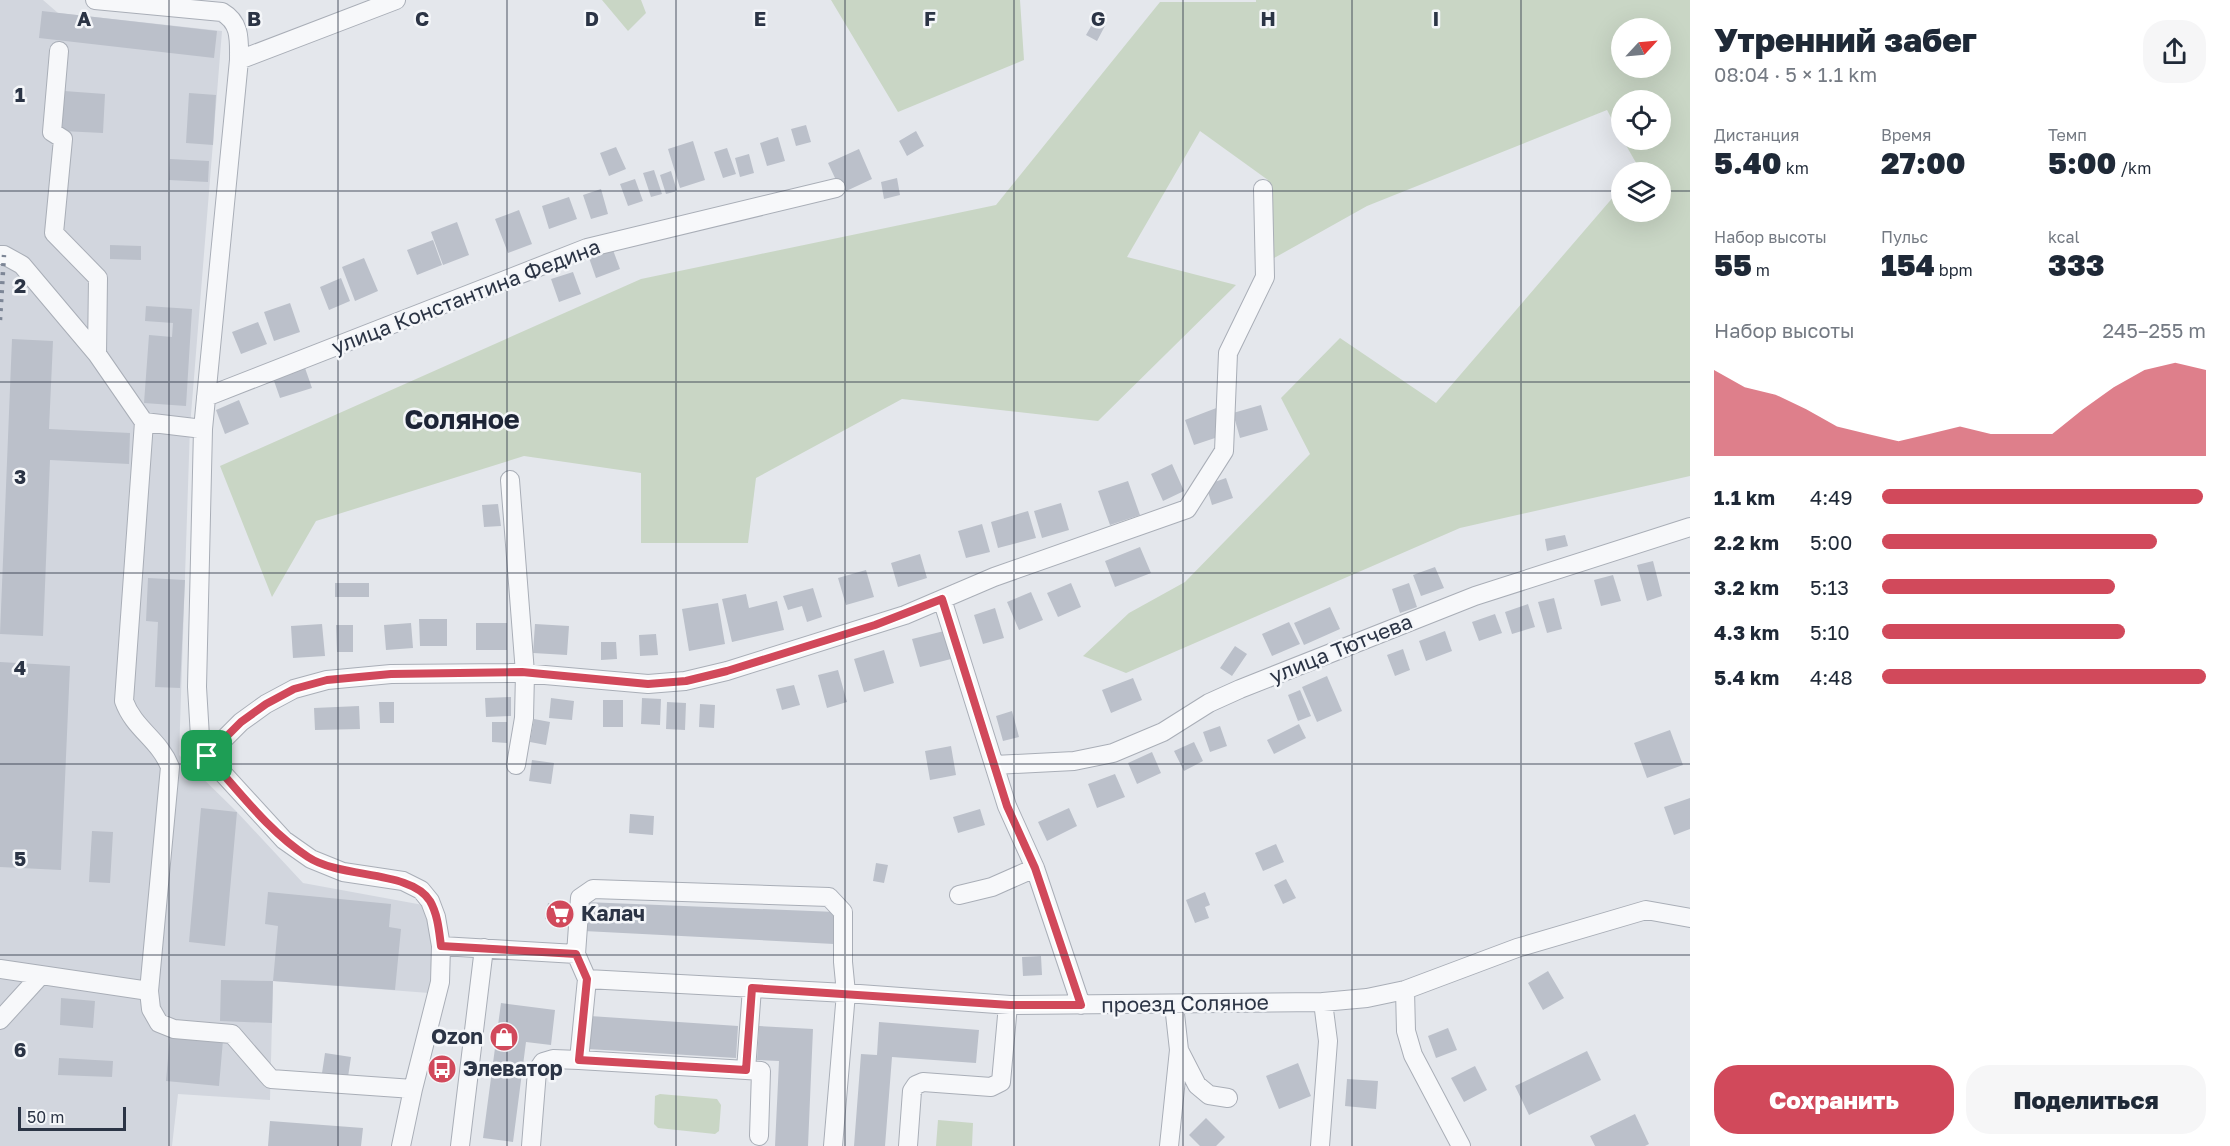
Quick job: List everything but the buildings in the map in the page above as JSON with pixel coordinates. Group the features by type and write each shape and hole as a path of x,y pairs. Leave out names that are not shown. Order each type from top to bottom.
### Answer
{"street":[{"path":"95,0 222,12 236,25 239,35 239,60 203,429 197,687 200,737 207,756 284,840 311,859 343,872 403,881 421,890 430,901 436,916 441,946 440,982 401,1146"},
{"path":"239,60 396,0"},
{"path":"59,51 52,132 63,140 54,233 98,278 97,354"},
{"name":"улица Константина Федина","path":"206,396 587,248 836,188"},
{"path":"207,756 241,722 266,704 294,689 327,680 391,674 525,673 648,684 686,681 727,671 875,625 994,577 1187,509 1224,451 1228,353 1264,277 1263,189"},
{"path":"0,255 22,265 97,354 144,422 124,701 129,714 165,753 170,767 149,991 151,1009 159,1023 174,1029 232,1034 271,1079 413,1089"},
{"path":"144,422 203,429"},
{"path":"510,480 525,673 524,718 516,765"},
{"name":"улица Тютчева","path":"995,765 1074,761 1113,753 1163,732 1209,703 1240,689 1475,596 1690,526"},
{"path":"942,599 1007,806 1035,868 1081,1005"},
{"path":"959,895 992,887 1035,868"},
{"path":"579,1060 587,979 576,954 580,898 593,889 829,897 843,912 843,962 846,993 833,1146"},
{"name":"проезд Соляное","path":"587,979 846,993 1008,1005 1323,1002 1367,998 1405,990 1517,948 1646,910 1690,918"},
{"path":"441,946 576,954"},
{"path":"460,1146 484,948"},
{"path":"0,969 149,991"},
{"path":"0,1020 41,975"},
{"path":"746,1070 752,988"},
{"path":"1405,990 1406,1031 1413,1055 1461,1146"},
{"path":"1320,1146 1328,1041 1323,1002"},
{"path":"908,1146 912,1091 916,1085 923,1082 991,1087 1001,1082 1008,1005"},
{"path":"1169,1146 1179,1050 1174,1005"},
{"path":"1179,1050 1197,1086 1209,1095 1228,1098"},
{"path":"531,1146 537,1071 543,1062 553,1059 761,1071 759,1136"}],"shaded area":[{"path":"0,0 43,0 58,13 222,31 190,427 179,755 237,812 303,883 423,905 433,941 429,993 273,981 270,1100 178,1094 172,1146 0,1146"}],"green space":[{"path":"602,0 641,0 646,13 628,31"},
{"path":"831,0 1020,0 1024,60 898,112"},
{"path":"1690,0 1690,476 1460,528 1126,673 1083,656 1129,613 1185,582 1310,454 1281,398 1340,338 1436,403 1611,200 1611,222 1671,222 1671,162 1636,162 1629,150 1671,150 1671,90 1611,90 1611,117 1607,110 1367,206 1267,262 1268,180 1200,131 1127,257 1236,285 1098,421 902,399 756,478 748,543 641,543 641,473 524,456 316,521 272,597 220,466 641,279 996,205 1160,2"},
{"path":"660,1094 717,1099 721,1105 719,1131 715,1134 658,1128 654,1124 655,1096"},
{"path":"938,1120 973,1123 972,1146 936,1146"}],"railway":[{"path":"0,320 4,255"}],"place":[{"name":"Калач","path":"560,914"},
{"name":"Ozon","path":"504,1037"},
{"name":"Элеватор","path":"442,1069"}],"district":[{"name":"Соляное","path":"462,420"}],"route":[{"path":"942,599 1007,806 1035,868 1081,1005 1010,1005 752,988 746,1070 579,1060 587,979 576,954 441,946 436,916 430,901 421,890 403,881 343,872 311,859 284,840 207,756 241,722 266,704 294,689 327,680 391,674 522,672 648,684 686,681 727,671 875,625 942,599"}]}
